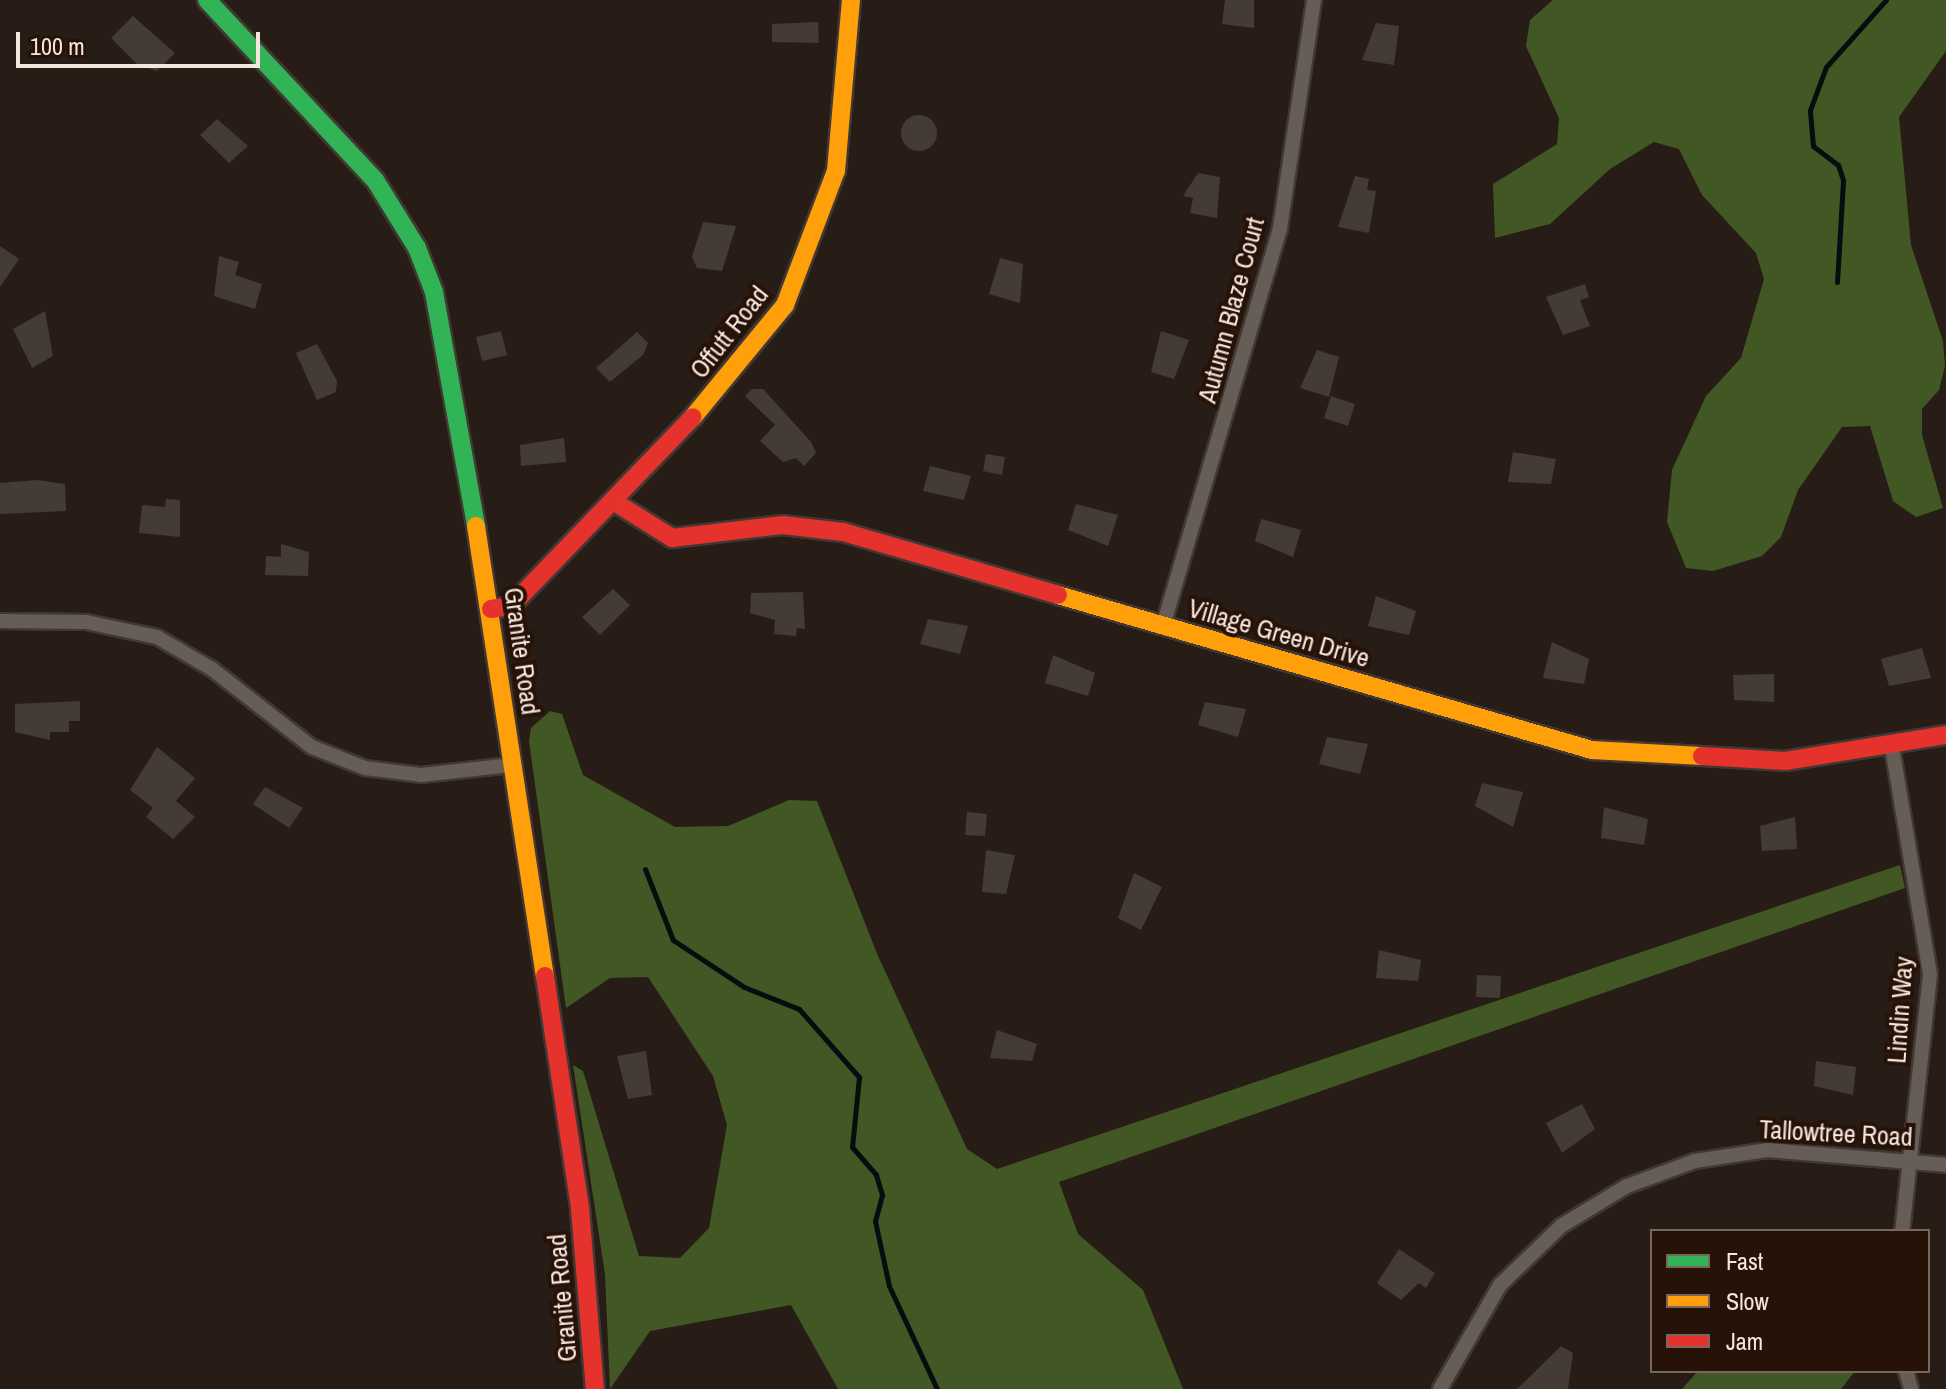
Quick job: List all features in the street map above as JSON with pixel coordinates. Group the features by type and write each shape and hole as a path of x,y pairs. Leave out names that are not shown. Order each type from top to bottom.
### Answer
{"street":[{"name":"Granite Road","path":"207,0 375,180 421,255 446,341 491,609 511,765 580,1208 595,1389"},
{"name":"Offutt Road","path":"491,609 511,606 745,362 797,282 840,153 851,0"},
{"name":"Autumn Blaze Court","path":"1163,626 1280,228 1314,0"},
{"name":"Village Green Drive","path":"613,501 672,538 783,525 843,532 1592,750 1728,761 1892,747 1946,735"},
{"path":"0,621 86,622 157,637 212,669 312,747 365,768 421,775 511,765"},
{"name":"Lindin Way","path":"1892,747 1930,975 1902,1229"},
{"name":"Tallowtree Road","path":"1440,1389 1500,1285 1561,1226 1627,1186 1695,1161 1768,1150 1946,1165"}],"green space":[{"path":"1553,0 1946,0 1946,51 1899,117 1911,245 1943,341 1945,366 1939,390 1922,409 1922,435 1943,508 1916,517 1893,501 1870,426 1842,427 1798,490 1781,537 1762,556 1713,571 1686,568 1667,522 1672,470 1706,396 1741,358 1764,279 1756,253 1702,195 1679,149 1654,142 1610,169 1550,224 1495,238 1493,184 1557,144 1559,118 1526,46 1530,20"},
{"path":"550,711 562,714 583,775 675,827 728,826 789,800 817,801 878,956 967,1149 997,1169 1900,865 1905,888 1059,1182 1078,1234 1143,1290 1183,1389 838,1389 791,1305 650,1331 610,1389 605,1274 573,1065 583,1071 639,1256 680,1258 709,1228 727,1125 713,1076 648,977 610,978 566,1008 529,741 531,728"},
{"path":"1696,1373 1853,1373 1841,1389 1682,1389"}],"building":[{"path":"1225,0 1254,0 1254,28 1222,24"},
{"path":"133,16 175,53 157,71 138,65 111,38"},
{"path":"818,22 819,43 772,42 772,24"},
{"path":"1376,23 1399,26 1394,65 1362,60"},
{"path":"919,115 932,120 937,133 932,146 919,151 906,146 901,133 906,120"},
{"path":"217,119 248,146 229,163 200,135"},
{"path":"1198,173 1220,177 1217,218 1190,213 1193,198 1183,196"},
{"path":"1355,176 1369,179 1367,190 1376,191 1369,233 1338,227"},
{"path":"703,222 736,226 722,271 697,268 692,257"},
{"path":"0,246 19,259 0,287"},
{"path":"219,256 239,262 235,275 262,284 255,309 214,296"},
{"path":"1000,258 1023,264 1020,303 989,294"},
{"path":"1585,284 1589,297 1580,300 1590,326 1563,335 1546,297"},
{"path":"45,311 53,356 32,368 13,329"},
{"path":"501,331 507,355 482,361 476,337"},
{"path":"1161,331 1189,340 1174,379 1151,372"},
{"path":"637,332 648,343 643,355 610,382 596,368"},
{"path":"317,344 337,381 336,392 317,400 296,353"},
{"path":"1317,350 1339,357 1329,397 1300,388"},
{"path":"752,389 763,389 811,442 816,453 804,466 796,458 783,462 760,441 775,425 745,396"},
{"path":"1331,396 1355,404 1348,426 1324,418"},
{"path":"564,438 566,462 521,466 520,445"},
{"path":"1513,452 1556,459 1551,484 1508,482"},
{"path":"986,454 1005,457 1002,475 983,471"},
{"path":"930,466 971,476 964,500 923,491"},
{"path":"37,480 65,484 66,511 0,514 0,483"},
{"path":"166,499 180,500 180,537 139,533 142,505 165,507"},
{"path":"1076,504 1118,515 1108,546 1068,530"},
{"path":"1261,519 1301,530 1293,557 1255,541"},
{"path":"281,544 309,552 308,576 265,575 266,556 281,557"},
{"path":"613,589 630,605 600,635 582,617"},
{"path":"803,592 805,629 797,628 796,636 774,634 775,620 750,613 751,593"},
{"path":"1376,596 1416,611 1409,635 1368,626"},
{"path":"928,619 968,626 960,654 920,644"},
{"path":"1552,642 1589,659 1584,684 1543,678"},
{"path":"1922,648 1931,678 1889,686 1881,659"},
{"path":"1053,655 1095,673 1088,696 1045,683"},
{"path":"1774,674 1774,702 1734,700 1733,675"},
{"path":"80,701 80,721 69,721 69,732 50,732 50,740 15,732 15,704"},
{"path":"1205,702 1246,709 1238,737 1198,725"},
{"path":"1327,737 1368,744 1360,774 1319,764"},
{"path":"157,747 195,778 176,801 195,817 173,839 146,817 153,808 130,790"},
{"path":"1482,783 1523,792 1513,827 1475,806"},
{"path":"265,787 303,808 289,828 253,804"},
{"path":"1604,807 1648,819 1644,845 1601,838"},
{"path":"967,812 987,814 985,836 965,835"},
{"path":"1795,817 1797,849 1762,851 1760,826"},
{"path":"986,850 1015,855 1006,894 982,892"},
{"path":"1134,873 1162,887 1141,930 1118,918"},
{"path":"1379,950 1421,960 1418,981 1376,978"},
{"path":"1477,975 1501,976 1500,998 1476,997"},
{"path":"997,1030 1037,1044 1032,1061 990,1058"},
{"path":"646,1051 652,1095 628,1099 617,1056"},
{"path":"1816,1061 1856,1067 1853,1095 1814,1086"},
{"path":"1582,1104 1595,1129 1562,1153 1546,1123"},
{"path":"1399,1249 1435,1273 1426,1288 1419,1283 1401,1300 1377,1283"},
{"path":"1561,1346 1573,1353 1568,1389 1517,1389"}],"waterway":[{"path":"1837,282 1843,180 1838,165 1813,146 1810,110 1826,67 1886,0"},
{"path":"645,869 673,940 744,987 799,1009 859,1077 852,1147 876,1175 882,1195 875,1221 889,1286 937,1389"}],"traffic: fast":[{"path":"207,0 375,180 417,248 434,292 476,526"}],"traffic: slow":[{"path":"693,417 785,305 836,171 851,0"},
{"path":"476,526 545,976"},
{"path":"1058,595 1592,750 1702,756"}],"traffic: jam":[{"path":"491,609 511,606 693,417"},
{"path":"613,501 672,538 783,525 843,532 1058,595"},
{"path":"1702,756 1785,761 1946,735"},
{"path":"545,976 580,1208 595,1389"}]}
